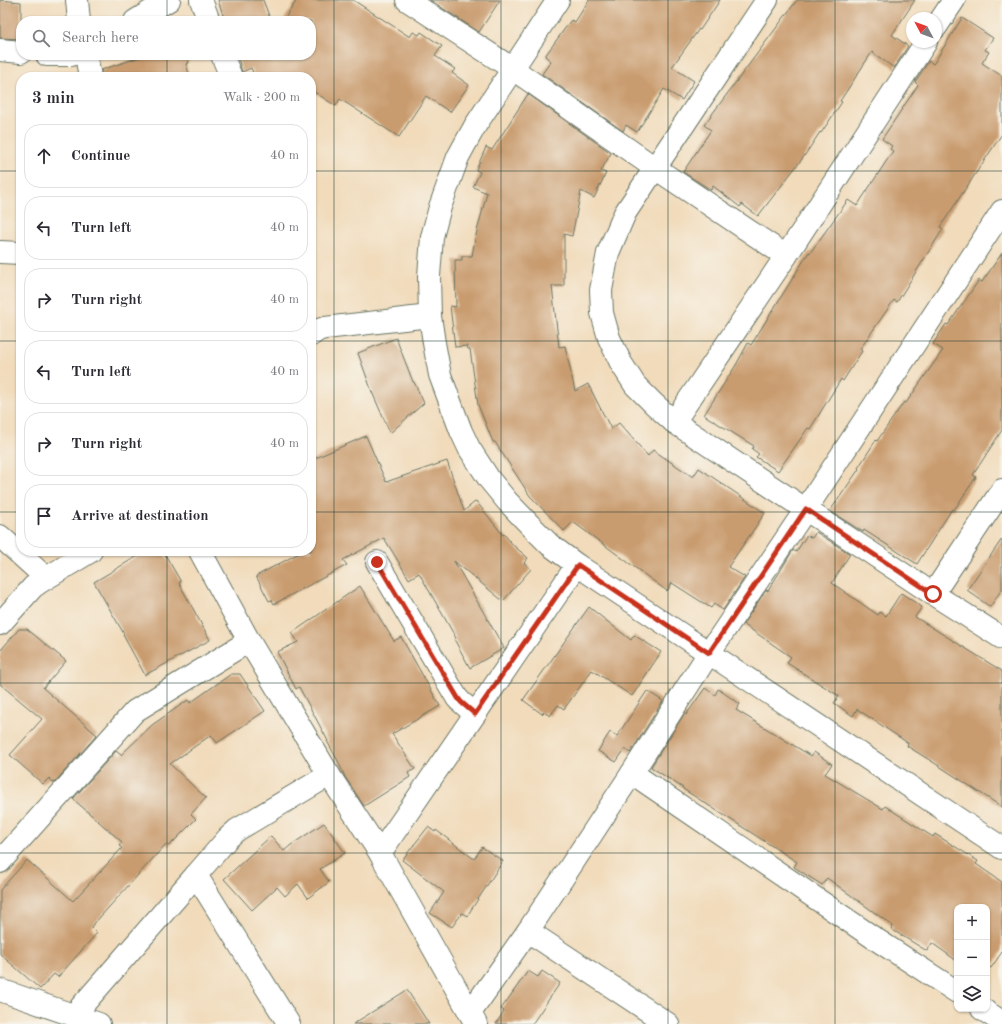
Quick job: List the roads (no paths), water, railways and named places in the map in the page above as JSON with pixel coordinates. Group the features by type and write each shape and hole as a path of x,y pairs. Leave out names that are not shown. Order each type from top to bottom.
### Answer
{"street":[{"path":"77,0 79,16"},
{"path":"143,16 169,0"},
{"path":"201,0 207,16"},
{"path":"407,0 513,69 655,168 786,256"},
{"path":"558,0 475,126 458,157 440,208 432,237 429,276 430,316 440,375 469,448 489,479 507,501 550,545 1002,848"},
{"path":"766,0 625,213 608,253 601,290 602,313 609,338 621,363 635,385 674,422 933,594 1002,638"},
{"path":"942,18 954,0"},
{"path":"674,422 786,256 922,48"},
{"path":"0,50 16,52"},
{"path":"87,60 89,72"},
{"path":"224,60 229,72"},
{"path":"203,556 248,641 330,775 380,853 473,1019 528,930 709,653 1002,212"},
{"path":"0,252 16,253"},
{"path":"316,331 325,328 430,316"},
{"path":"933,594 1002,490"},
{"path":"0,536 16,551"},
{"path":"22,556 46,578"},
{"path":"0,624 40,582 83,556"},
{"path":"377,562 455,694 461,702 475,714"},
{"path":"380,853 578,565"},
{"path":"0,862 135,711 248,641"},
{"path":"632,773 874,938 954,990"},
{"path":"74,1015 228,838 237,830 330,775"},
{"path":"196,875 289,1024"},
{"path":"528,930 668,1024"},
{"path":"0,990 99,1024"},
{"path":"987,1012 1002,1022"}]}
